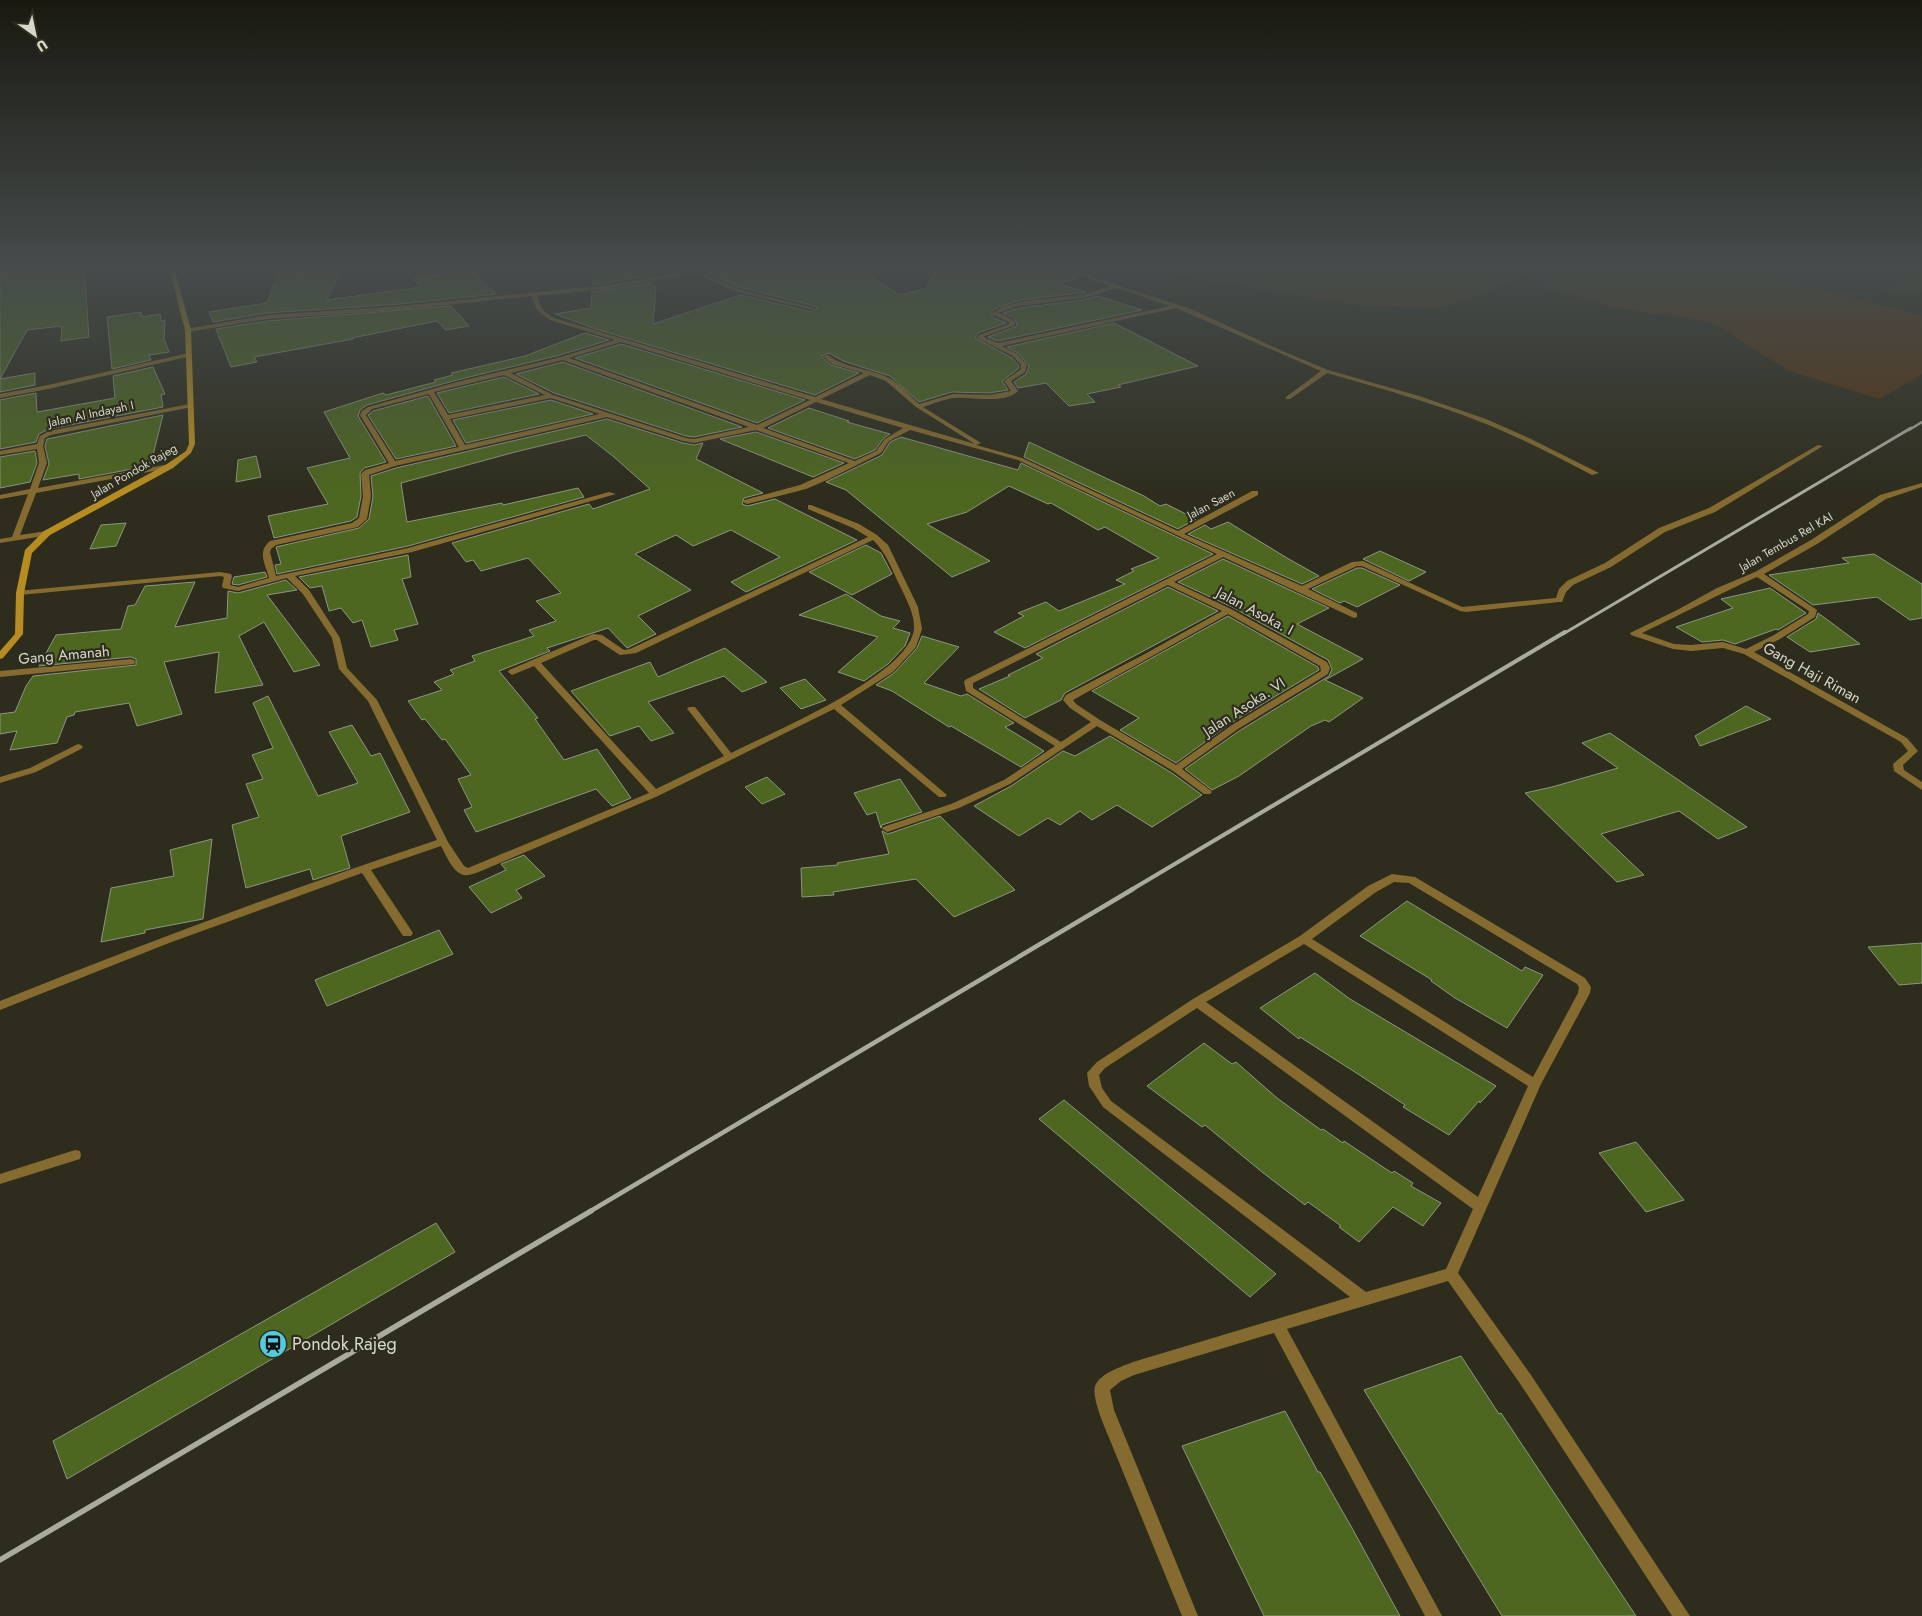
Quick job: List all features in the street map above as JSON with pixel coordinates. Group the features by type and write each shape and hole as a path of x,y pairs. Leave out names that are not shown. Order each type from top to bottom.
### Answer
{"main road":[{"name":"Jalan Pondok Rajeg","path":"0,656 20,634 20,593 28,552 47,533 170,466 189,452 192,444 188,342"}],"street":[{"path":"394,464 363,415 370,408 460,383 563,358 611,342"},
{"path":"633,342 909,428 1020,459 1178,534 1302,589 1354,615"},
{"path":"918,406 953,396 989,397 1011,394 1015,391 1007,381 1023,370 1024,365 1015,355 991,342"},
{"path":"997,345 1007,342"},
{"path":"1260,342 1326,371 1396,390 1506,430 1595,473"},
{"path":"0,396 42,389 126,368 189,355"},
{"path":"826,356 834,363 888,380 918,406 987,449"},
{"path":"563,358 855,463"},
{"path":"1288,398 1326,371"},
{"path":"505,373 551,396 685,440 694,441 759,427 870,373"},
{"path":"430,392 463,448"},
{"path":"445,418 551,396"},
{"name":"Jalan Al Indayah I","path":"16,537 43,463 40,446 42,437 49,433 190,406"},
{"path":"273,579 266,552 266,548 272,543 354,525 360,522 367,496 365,474 394,464 607,414"},
{"path":"747,502 803,487 879,452 887,440 909,428"},
{"path":"0,453 40,446"},
{"path":"1302,589 1355,564 1363,563 1460,609 1466,610 1559,600 1562,591 1570,583 1608,565 1662,530 1712,510 1820,446"},
{"path":"0,497 170,466"},
{"name":"Jalan Tembus Rel KAI","path":"1634,632 1682,611 1720,590 1758,574 1814,542 1883,497 1922,485"},
{"name":"Jalan Saen","path":"1178,534 1255,493"},
{"path":"20,593 220,574 228,576 226,586 231,589 238,589 289,575 409,550 612,494"},
{"path":"289,575 306,592 336,638 343,669 372,700 443,842 460,868 466,872 655,794 835,705 890,670 912,647 918,629 914,607 885,547 874,537 836,516 811,507"},
{"path":"0,541 47,533"},
{"path":"512,672 593,638 599,637 623,653 633,651 874,537"},
{"path":"1062,746 970,689 968,682 1073,631 1223,554"},
{"path":"1747,652 1812,615 1813,610 1758,574"},
{"name":"Jalan Asoka. I","path":"1168,581 1228,611 1324,664 1326,668"},
{"path":"1208,792 1176,769 1073,706 1068,700 1069,696 1146,657 1228,611"},
{"name":"Gang Haji Riman","path":"1634,632 1673,646 1691,648 1723,645 1747,652 1904,740 1913,750 1898,764 1899,771 1922,787"},
{"name":"Gang Amanah","path":"0,674 131,662"},
{"path":"536,663 655,794"},
{"name":"Jalan Asoka. VI","path":"1176,769 1235,727 1325,672 1326,668"},
{"path":"835,705 942,795"},
{"path":"692,709 729,756"},
{"path":"887,829 955,806 1007,782 1098,722"},
{"path":"0,780 33,770 78,747"},
{"path":"0,1006 94,967 364,868 443,842"},
{"path":"364,868 408,933"},
{"path":"1363,1298 1106,1104 1097,1092 1093,1072 1197,1002 1304,939 1372,889 1392,878 1411,880 1581,981 1585,987 1584,993 1535,1084 1451,1274"},
{"path":"1304,939 1535,1084"},
{"path":"1197,1002 1480,1206"},
{"path":"0,1179 75,1155"},
{"path":"1190,1616 1106,1410 1102,1387 1116,1376 1132,1369 1278,1326 1363,1298 1451,1274"},
{"path":"1451,1274 1526,1380 1682,1616"},
{"path":"1278,1326 1434,1616"}],"shaded area":[{"path":"1744,342 1922,342 1922,374 1880,399 1789,371"}],"building":[{"path":"0,342 20,342 0,379"},
{"path":"109,342 165,342 169,352 149,355 151,360 112,369"},
{"path":"221,342 334,342 254,357 257,362 231,367"},
{"path":"560,342 601,342 560,355 457,380 367,405 360,410 358,416 386,462 364,468 360,473 361,496 357,517 351,521 274,538 268,516 328,504 307,468 350,458 324,412 383,393 386,395 436,382 434,380 453,375 451,373 525,356"},
{"path":"641,342 983,342 1012,358 1019,366 1018,369 1002,381 1008,390 989,393 952,392 919,402 890,376 843,361 829,353 821,356 831,365 859,373 815,395"},
{"path":"1027,342 1152,342 1198,366 1118,385 1121,387 1087,394 1095,402 1069,406 1046,383 1018,388 1014,382 1026,374 1029,366 1018,353 1007,347"},
{"path":"621,344 805,400 757,423 575,358"},
{"path":"563,362 742,427 694,437 686,436 554,393 516,374"},
{"path":"153,367 165,394 161,395 163,407 49,429 39,434 36,442 0,449 0,400 36,393 37,412 115,398 113,376"},
{"path":"35,373 35,385 0,392 0,379"},
{"path":"504,377 539,394 449,413 437,393"},
{"path":"428,396 456,446 396,459 368,415 373,411"},
{"path":"551,400 593,414 466,443 453,420"},
{"path":"809,408 849,421 847,422 890,434 884,438 875,450 855,459 768,428"},
{"path":"163,415 153,455 154,465 79,479 79,474 43,480 49,464 45,446 47,439"},
{"path":"607,419 683,443 694,445 703,443 696,459 763,493 744,498 742,504 747,506 775,499 857,540 746,592 731,582 780,557 731,530 693,546 676,535 635,554 691,590 638,616 656,634 627,648 608,628 547,648 550,651 499,671 538,718 535,719 564,760 597,749 631,798 612,806 596,789 476,832 464,810 472,807 458,779 471,775 445,739 442,740 425,719 422,720 408,701 442,690 434,682 454,674 450,670 475,661 472,656 534,636 529,630 556,621 536,601 561,593 528,558 481,571 473,560 466,562 452,543 589,504 593,509 650,489 586,435 401,483 407,522 502,503 503,505 578,488 584,497 408,546 277,574 275,565 281,564 276,547 359,528 369,519 373,496 371,476 396,468"},
{"path":"756,432 844,463 813,477 720,439"},
{"path":"901,437 1018,470 1021,463 1213,554 1025,648 994,632 1024,616 1018,613 1046,602 1059,611 1125,584 1116,580 1134,571 1131,569 1159,558 1105,527 1098,530 1051,503 1048,504 1009,486 967,512 927,524 990,561 952,577 846,490 826,482 882,455 890,442"},
{"path":"1029,442 1144,496 1160,506 1166,504 1196,519 1178,529 1024,457"},
{"path":"35,451 37,463 30,482 0,488 0,457"},
{"path":"256,456 261,477 236,482 238,460"},
{"path":"1228,522 1319,576 1302,584 1188,534 1205,525 1211,529"},
{"path":"126,523 116,546 90,549 101,525"},
{"path":"866,545 881,553 892,574 852,595 809,572"},
{"path":"1380,551 1426,572 1409,581 1363,559"},
{"path":"1874,554 1922,584 1922,618 1910,620 1877,597 1813,605 1769,575 1849,563 1842,558"},
{"path":"408,555 411,577 402,579 418,624 394,630 398,640 371,647 362,620 353,623 341,608 329,611 322,586 310,588 299,577"},
{"path":"1223,559 1329,608 1297,624 1363,659 1325,680 1363,698 1329,722 1325,720 1311,726 1239,776 1212,790 1185,769 1239,731 1329,676 1332,669 1328,660 1232,607 1178,582"},
{"path":"1357,568 1362,568 1400,585 1357,607 1344,601 1340,603 1312,589"},
{"path":"265,572 267,577 238,585 232,584 234,577"},
{"path":"286,580 297,590 267,595 320,665 294,672 264,622 239,636 263,685 215,693 219,652 164,662 182,714 137,726 129,703 75,712 74,715 67,717 57,743 10,750 17,731 0,734 0,714 15,712 26,686 33,676 136,665 136,659 131,657 39,666 56,635 121,629 128,606 135,605 145,586 195,582 175,627 227,618 228,591 238,593"},
{"path":"1168,587 1218,611 1065,693 1061,700 1025,718 979,689 1010,676 1008,675 1043,658 1036,654"},
{"path":"1770,588 1806,613 1778,630 1776,629 1735,644 1723,640 1702,642 1676,627 1733,608 1721,599"},
{"path":"846,594 881,616 900,621 893,628 910,633 905,646 888,664 864,681 838,672 878,637 799,615"},
{"path":"1818,613 1860,644 1810,652 1787,637 1816,619"},
{"path":"1228,616 1318,667 1319,670 1231,723 1176,763 1120,730 1139,718 1092,691"},
{"path":"922,636 959,647 924,683 961,696 967,694 1014,723 1005,727 1044,751 1021,767 951,726 949,727 892,691 876,685 894,673 917,648"},
{"path":"725,648 767,682 742,692 724,676 648,702 674,733 651,741 639,726 610,736 571,691 650,662 658,677"},
{"path":"805,679 826,700 801,709 780,688"},
{"path":"268,696 318,796 358,783 329,732 352,725 371,756 380,753 410,812 341,836 350,868 313,880 310,869 246,888 232,825 259,817 246,784 263,779 252,755 273,748 253,703"},
{"path":"1746,706 1771,719 1700,746 1695,736"},
{"path":"1610,733 1747,827 1718,839 1679,811 1601,834 1644,875 1617,882 1525,793 1618,768 1582,743"},
{"path":"1110,736 1172,773 1202,795 1152,827 1117,805 1092,820 1080,811 1060,825 1048,818 1019,836 974,806 1011,786 1063,751 1075,756"},
{"path":"767,777 785,794 762,804 745,787"},
{"path":"900,779 922,812 882,825 881,828 876,812 867,815 854,793"},
{"path":"940,816 1015,890 954,917 916,879 833,892 834,895 802,897 801,868 838,865 837,863 889,854 882,831 888,834"},
{"path":"212,839 203,919 145,930 145,933 101,942 111,888 174,876 170,850"},
{"path":"524,855 545,876 516,890 522,898 491,913 469,887 506,870 501,864"},
{"path":"1407,901 1522,971 1525,967 1543,975 1507,1028 1455,998 1432,980 1360,936"},
{"path":"439,930 453,954 327,1006 315,980"},
{"path":"1922,943 1922,983 1899,985 1868,947"},
{"path":"1315,973 1350,999 1496,1086 1480,1103 1479,1101 1449,1135 1403,1107 1405,1105 1358,1074 1300,1037 1299,1039 1260,1008"},
{"path":"1204,1043 1232,1064 1236,1062 1277,1098 1321,1130 1323,1129 1343,1143 1344,1141 1392,1173 1394,1171 1413,1183 1411,1186 1441,1203 1423,1226 1393,1207 1359,1242 1308,1202 1305,1205 1205,1125 1202,1127 1147,1086"},
{"path":"1064,1100 1276,1274 1250,1297 1039,1119"},
{"path":"1636,1142 1684,1200 1646,1212 1599,1153"},
{"path":"436,1223 455,1252 67,1479 53,1441"},
{"path":"1461,1356 1636,1616 1502,1616 1364,1390"},
{"path":"1285,1411 1400,1616 1264,1616 1182,1446"}],"railway":[{"path":"1909,430 1922,422"},
{"path":"1563,634 1911,428"},
{"path":"1131,890 1565,632"},
{"path":"589,1212 1133,889"},
{"path":"0,1560 591,1211"}],"place":[{"name":"Pondok Rajeg","path":"273,1344"}]}
